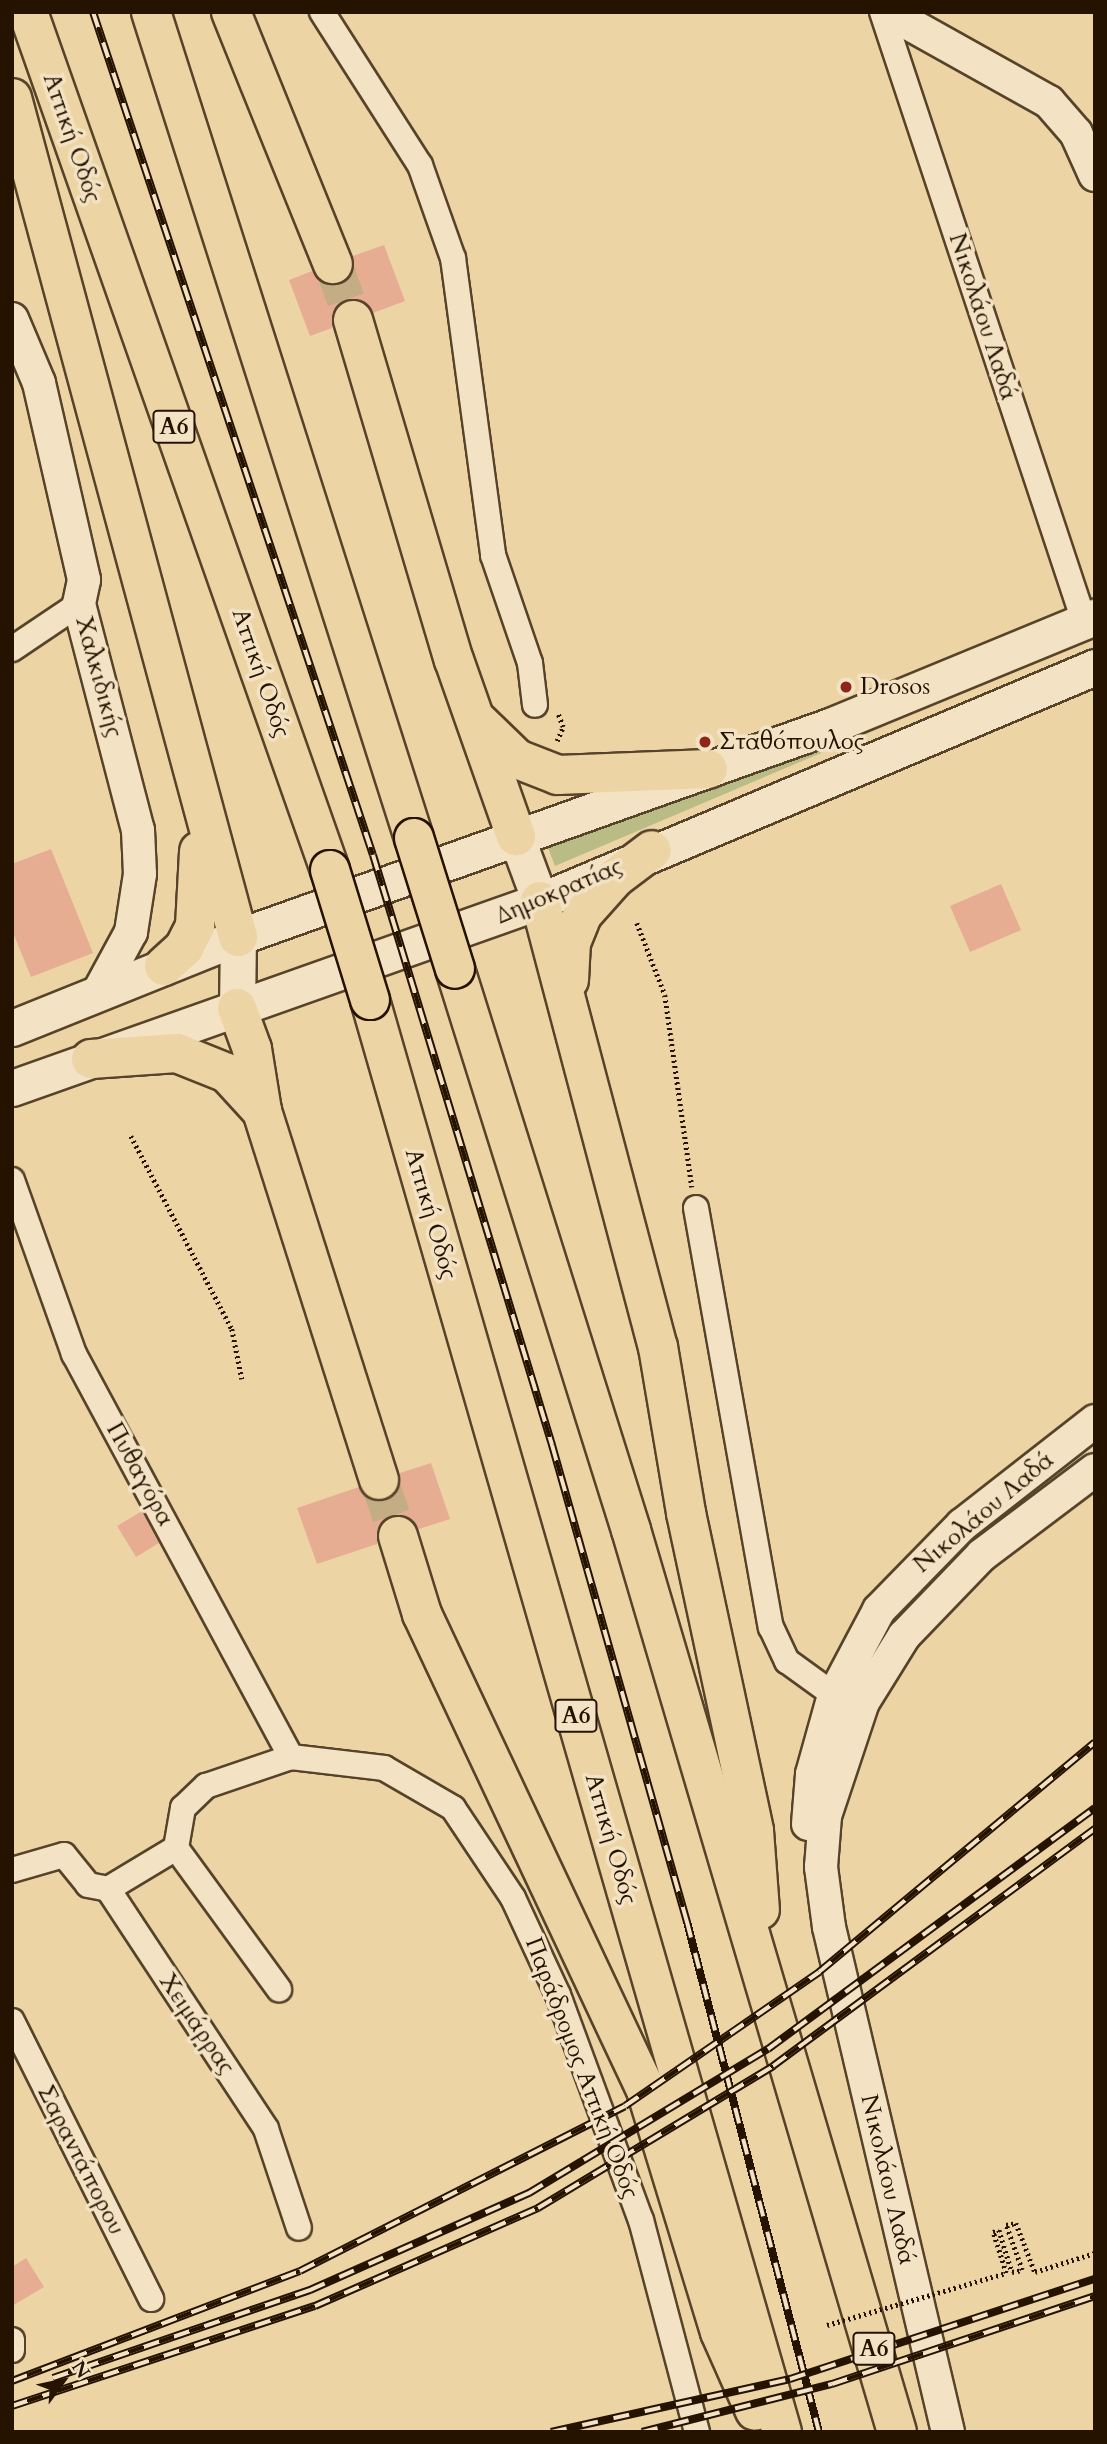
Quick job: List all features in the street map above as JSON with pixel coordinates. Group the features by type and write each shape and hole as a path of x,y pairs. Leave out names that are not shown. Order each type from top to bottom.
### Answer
{"highway":[{"name":"Αττική Οδός","path":"28,12 330,870 370,1000 782,2432"},
{"name":"Α6","path":"151,12 455,969 765,1982 897,2432"},
{"path":"230,12 333,264"},
{"path":"12,98 194,790 238,937"},
{"path":"353,320 473,715 516,836"},
{"path":"473,715 517,759 546,772 601,778 709,769"},
{"path":"164,966 191,936 202,892 194,790"},
{"path":"570,1010 571,943 583,914 615,878 652,850"},
{"path":"540,901 658,1348 685,1513 754,1831 765,1982"},
{"path":"237,1008 252,1049 262,1111 379,1480"},
{"path":"91,1059 177,1053 227,1073 262,1111"},
{"path":"398,1536 422,1614 646,2090 720,2332 764,2432"}],"main road":[{"path":"12,1028 238,937 709,769 1089,619"},
{"name":"Δημοκρατίας","path":"12,1088 540,901 652,850 1095,667"},
{"path":"516,836 540,901"},
{"path":"237,1008 238,937"}],"street":[{"path":"322,12 420,165 449,245 464,317 493,555 530,663 535,705"},
{"name":"Νικολάου Λαδά","path":"882,12 1089,619"},
{"path":"888,12 1048,102 1076,133 1095,175"},
{"name":"Χαλκιδικής","path":"12,319 44,404 84,580 79,604 140,853 131,932 98,993"},
{"path":"12,649 79,604"},
{"name":"Πυθαγόρα","path":"12,1180 74,1354 291,1757"},
{"path":"696,1208 771,1627 787,1661 834,1695"},
{"name":"Νικολάου Λαδά","path":"948,2432 829,1927 811,1868 808,1813 834,1695 879,1610 914,1569 1095,1421"},
{"name":"Νικολάου Λαδά","path":"829,1927 821,1867 825,1816 847,1741 883,1665 937,1595 1095,1470"},
{"path":"278,1989 176,1848 178,1820 192,1796 220,1779 291,1757"},
{"name":"Παράδρομος Αττική Οδός","path":"291,1757 355,1762 409,1778 453,1808 485,1851 535,1944 590,2078 663,2293 697,2432"},
{"path":"107,1889 176,1848"},
{"name":"Χειμάρρας","path":"12,1870 55,1854 71,1858 94,1889 107,1889 267,2129 299,2228"},
{"name":"Σαραντάπορου","path":"12,2021 150,2299"}],"path":[{"path":"637,923 665,996 696,1208"},
{"path":"131,1136 232,1329 242,1379"},
{"path":"827,2325 1006,2273 993,2232 999,2230 1012,2273 1022,2270 1006,2225 1016,2223 1035,2272 1095,2253"}],"green space":[{"path":"882,714 887,725 555,866 545,840"}],"building":[{"path":"384,245 405,301 373,313 359,299 346,299 332,314 332,328 310,336 289,280 312,271 320,282 341,284 351,277 353,256"},
{"path":"51,849 93,953 31,977 12,930 12,864"},
{"path":"1001,884 1021,930 970,952 950,906"},
{"path":"431,1463 450,1519 419,1529 404,1515 391,1515 377,1530 377,1544 317,1564 297,1508 359,1487 374,1501 386,1501 400,1485 400,1473"},
{"path":"142,1511 159,1543 136,1557 117,1526"},
{"path":"26,2258 44,2287 12,2306 12,2267"}],"tunnel":[{"path":"333,264 353,320"},
{"path":"379,1480 398,1536"}],"railway":[{"path":"93,12 373,855 552,1445 687,1922 819,2432"},
{"path":"12,2381 300,2271 625,2106 819,1972 1095,1742"},
{"path":"53,2378 310,2290 529,2193 768,2049 1095,1808"},
{"path":"12,2406 315,2306 538,2208 773,2066 1095,1829"},
{"path":"551,2432 790,2379 1095,2279"},
{"path":"642,2432 832,2384 1095,2296"}],"place":[{"name":"Drosos","path":"846,687"},
{"name":"Σταθόπουλος","path":"705,742"}]}
